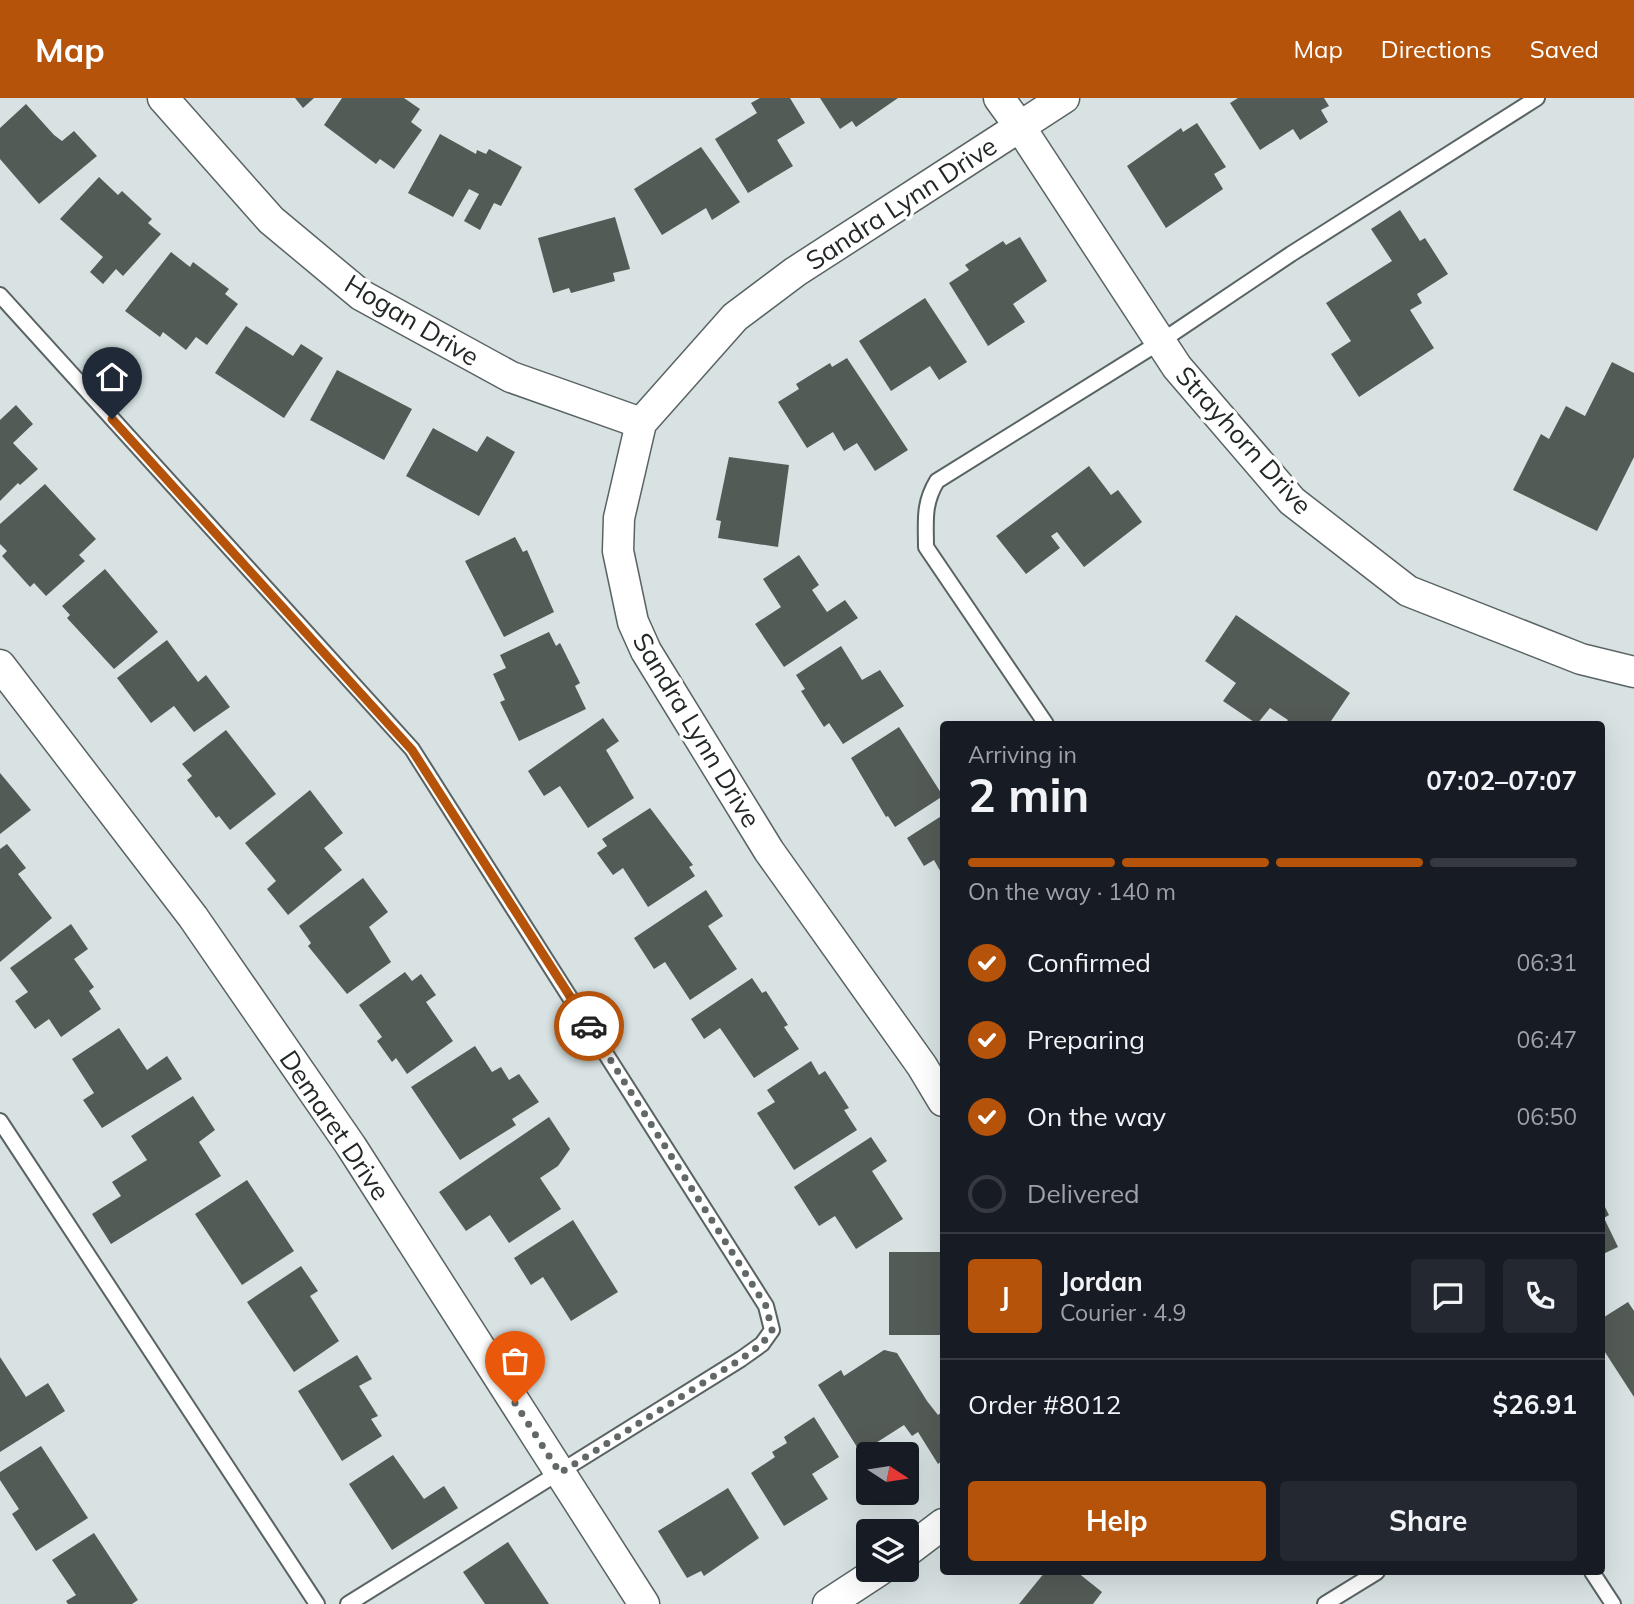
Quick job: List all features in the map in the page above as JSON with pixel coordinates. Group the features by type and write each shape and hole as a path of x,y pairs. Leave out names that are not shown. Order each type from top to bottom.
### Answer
{"street":[{"name":"Hogan Drive","path":"163,98 271,220 361,295 511,377 641,424"},
{"name":"Strayhorn Drive","path":"999,98 1177,367 1292,501 1408,591 1581,659 1634,672"},
{"name":"Sandra Lynn Drive","path":"940,1096 922,1066 769,851 646,651 633,622 618,551 619,518 641,424 735,317 795,272 1065,98"},
{"name":"Demaret Drive","path":"0,665 216,951 351,1146 644,1604"},
{"path":"919,1542 940,1526"},
{"path":"828,1604 862,1582"}],"lane":[{"path":"1044,721 926,547 925,517 928,495 937,481 1160,342 1291,254 1537,98"},
{"path":"0,295 412,750 766,1306 772,1330 762,1344 348,1604"},
{"path":"0,1121 317,1604"},
{"path":"1325,1604 1372,1575"},
{"path":"1594,1575 1613,1604"}],"building":[{"path":"295,98 314,98 303,108"},
{"path":"342,98 404,98 420,109 411,122 422,130 394,169 380,159 376,164 324,125"},
{"path":"760,98 790,98 805,123 777,140 793,166 748,193 715,139 757,113 751,103"},
{"path":"820,98 898,98 856,127 852,121 840,129"},
{"path":"1238,98 1324,98 1329,106 1321,110 1328,122 1300,140 1293,129 1260,150 1230,103"},
{"path":"26,104 62,141 74,131 97,156 39,204 0,159 0,128"},
{"path":"1197,123 1226,167 1214,174 1223,189 1166,228 1127,166 1181,128 1183,132"},
{"path":"440,134 476,154 477,150 486,154 489,149 522,167 501,206 494,203 480,230 464,221 479,194 469,189 453,217 408,193"},
{"path":"701,147 740,202 712,220 706,208 662,235 634,189"},
{"path":"99,177 118,195 122,191 152,219 148,223 161,234 123,276 116,269 103,284 90,272 103,257 60,219"},
{"path":"1400,210 1420,241 1425,238 1448,274 1417,294 1422,303 1410,310 1434,348 1359,397 1331,354 1351,341 1326,303 1392,261 1371,229"},
{"path":"615,217 630,269 613,273 615,281 571,293 569,288 553,293 538,238"},
{"path":"1020,237 1047,281 1013,304 1025,322 988,346 949,283 969,270 965,265 1003,241 1006,245"},
{"path":"171,252 190,267 193,262 229,289 225,294 238,304 207,345 196,337 186,350 163,332 160,337 125,311"},
{"path":"925,298 967,362 939,380 930,366 891,391 859,341"},
{"path":"246,326 293,356 301,344 323,358 284,418 215,373"},
{"path":"847,358 908,450 875,471 857,443 844,451 833,432 807,448 778,402 799,389 796,384 830,363 832,367"},
{"path":"1612,362 1634,373 1634,457 1597,531 1513,490 1541,434 1549,439 1566,406 1585,416"},
{"path":"337,370 412,409 384,460 310,420"},
{"path":"16,405 33,424 13,443 38,469 20,485 18,483 0,501 0,420"},
{"path":"433,428 477,452 487,436 515,452 479,516 406,476"},
{"path":"729,457 789,465 778,547 718,538 721,521 716,520"},
{"path":"1089,466 1111,495 1118,490 1142,522 1084,567 1057,532 1051,536 1060,548 1026,574 996,536"},
{"path":"45,484 96,539 79,555 85,561 46,596 34,583 30,587 2,556 7,551 0,544 0,524"},
{"path":"515,537 523,552 527,550 554,612 504,637 465,561"},
{"path":"799,555 819,585 812,590 827,612 845,600 858,618 784,667 755,624 781,607 763,579"},
{"path":"105,569 158,632 114,669 67,618 70,615 62,606"},
{"path":"1236,615 1350,693 1331,721 1287,721 1270,708 1259,721 1253,721 1223,701 1236,683 1205,661"},
{"path":"549,632 556,646 560,643 580,683 575,686 586,709 519,741 500,702 505,700 493,674 506,668 500,655"},
{"path":"167,640 198,682 206,675 230,707 194,732 174,706 151,723 117,678"},
{"path":"841,646 862,680 880,670 904,706 843,744 829,723 824,727 801,691 805,689 796,675"},
{"path":"603,718 619,741 606,750 634,798 588,828 560,786 544,796 528,771"},
{"path":"899,727 940,791 940,798 895,827 888,816 886,817 851,758"},
{"path":"226,730 276,794 230,830 219,816 216,818 187,780 192,776 182,764"},
{"path":"0,773 31,810 0,834"},
{"path":"310,790 343,833 324,848 342,870 288,915 267,889 276,881 245,843"},
{"path":"650,808 693,865 689,867 695,876 648,907 623,868 613,875 597,853 607,846 602,839"},
{"path":"940,817 940,871 934,860 924,866 907,838"},
{"path":"7,844 26,868 18,874 52,918 0,962 0,849"},
{"path":"363,878 388,912 369,927 391,962 347,994 308,946 311,943 299,926"},
{"path":"706,890 723,916 708,926 737,969 690,1000 665,962 654,969 634,938"},
{"path":"71,924 88,949 74,959 94,987 89,991 101,1009 61,1037 49,1019 35,1029 15,1001 28,992 10,968"},
{"path":"405,972 412,981 421,974 436,995 426,1002 453,1041 407,1074 396,1058 392,1062 377,1041 382,1037 359,1005"},
{"path":"752,978 762,993 766,991 788,1025 784,1027 799,1049 754,1078 720,1028 704,1039 691,1019"},
{"path":"119,1028 147,1070 167,1056 182,1079 102,1128 83,1100 94,1093 72,1059"},
{"path":"475,1046 492,1072 501,1067 509,1080 519,1074 539,1102 512,1119 516,1125 460,1160 411,1087"},
{"path":"811,1061 819,1075 825,1071 849,1108 844,1110 857,1130 794,1170 757,1113 775,1102 767,1090"},
{"path":"193,1096 215,1130 199,1142 221,1176 111,1244 92,1214 121,1196 112,1182 147,1160 131,1136"},
{"path":"549,1117 570,1149 558,1166 540,1178 561,1209 509,1243 490,1215 466,1231 439,1192"},
{"path":"871,1137 887,1161 872,1171 903,1219 856,1249 835,1216 819,1226 794,1187"},
{"path":"247,1180 294,1251 242,1285 195,1214"},
{"path":"573,1220 618,1292 571,1321 543,1277 531,1285 514,1258"},
{"path":"1605,1220 1618,1247 1605,1253"},
{"path":"889,1252 940,1252 940,1335 889,1335"},
{"path":"301,1266 318,1291 310,1296 339,1341 294,1372 247,1302"},
{"path":"1628,1302 1634,1311 1634,1397 1605,1352 1605,1316"},
{"path":"884,1350 897,1353 927,1401 938,1415 940,1413 940,1462 938,1464 918,1432 912,1436 904,1425 877,1442 856,1442 856,1445 818,1385 841,1370 844,1376"},
{"path":"357,1355 372,1379 359,1386 378,1416 371,1419 382,1436 342,1461 298,1391"},
{"path":"0,1357 26,1397 48,1383 65,1411 0,1452"},
{"path":"814,1417 839,1457 812,1474 828,1499 784,1526 751,1473 775,1457 772,1452 787,1443 784,1437"},
{"path":"41,1446 88,1518 36,1551 12,1514 19,1509 0,1480 0,1472"},
{"path":"393,1455 424,1499 444,1486 458,1508 392,1550 349,1484"},
{"path":"728,1488 759,1538 704,1576 701,1571 687,1578 658,1531"},
{"path":"94,1533 138,1600 132,1604 68,1604 66,1601 76,1595 52,1560"},
{"path":"508,1542 549,1604 485,1604 463,1572"},
{"path":"1043,1575 1081,1575 1102,1592 1093,1604 1019,1604"}],"way so far":[{"path":"515,1403 560,1473 741,1359 762,1344 772,1330 766,1306 589,1026"}],"route":[{"path":"112,419 412,750 589,1026"}]}
